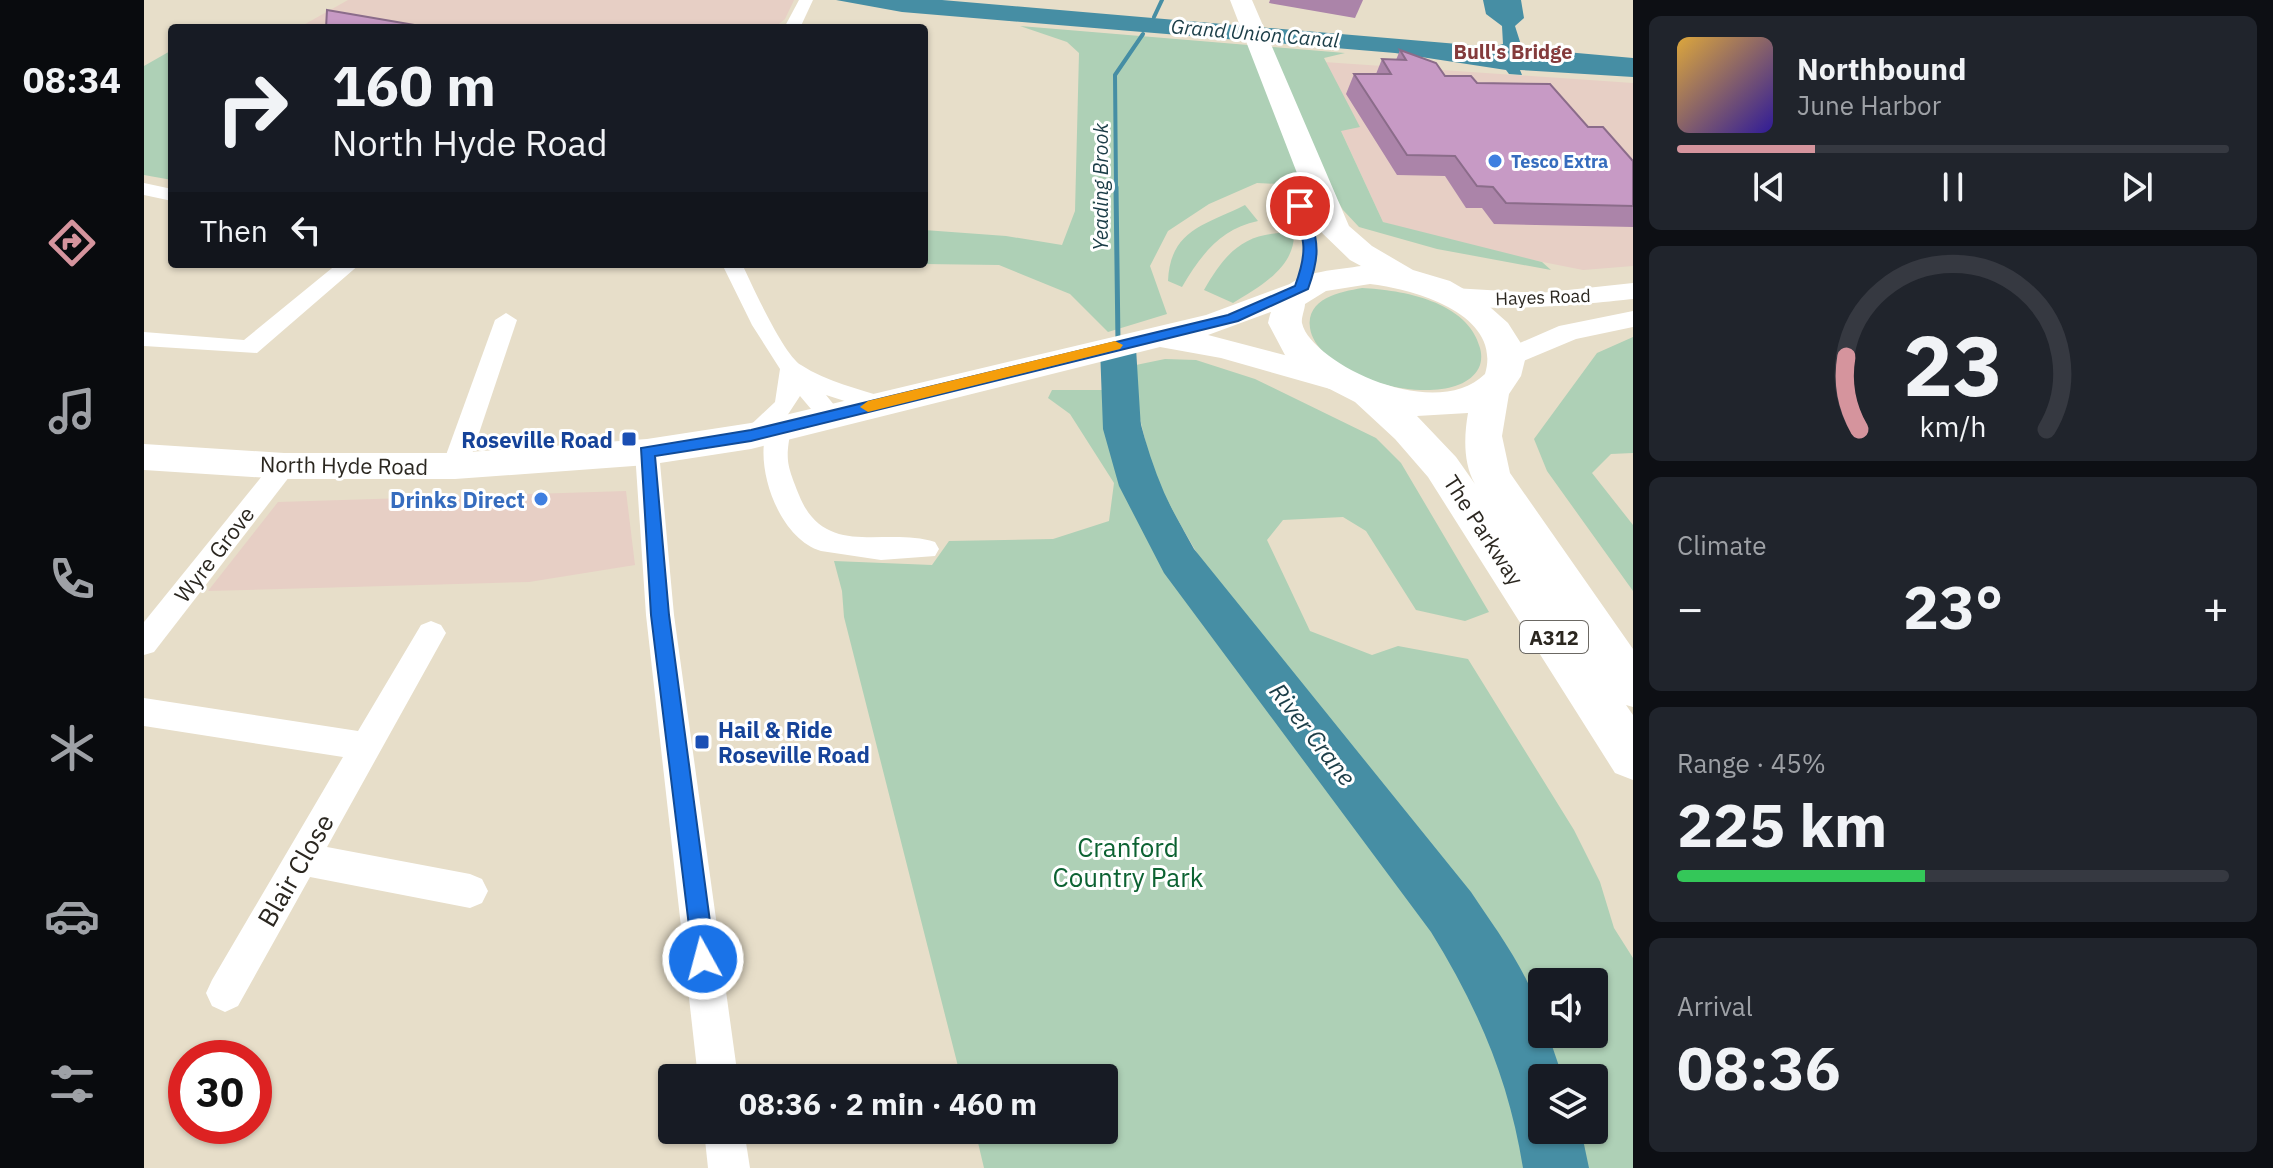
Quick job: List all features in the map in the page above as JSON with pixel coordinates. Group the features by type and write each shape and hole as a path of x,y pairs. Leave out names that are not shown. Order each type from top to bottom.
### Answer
{"highway":[{"path":"1222,0 1299,176 1335,230 1346,242 1380,263 1439,290 1492,326 1503,342 1499,374 1469,401 1439,406 1405,404 1350,387"},
{"path":"1241,0 1299,176 1312,242 1312,259 1300,290"},
{"path":"1300,290 1317,281 1350,274 1370,274 1439,290"},
{"name":"The Parkway","path":"1300,290 1288,303 1284,317 1287,332 1310,364 1350,387 1409,430 1442,467 1633,757"},
{"name":"The Parkway","path":"1499,374 1483,436 1484,458 1490,476 1633,687"}],"main road":[{"name":"North Hyde Road","path":"144,457 284,466 455,466 647,452 765,432 1233,318 1300,290"},
{"name":"North Hyde Road","path":"1129,342 1223,348 1350,387"}],"street":[{"path":"794,24 805,3"},
{"path":"144,189 168,194"},
{"path":"144,339 234,350 249,348 345,268"},
{"path":"734,268 748,301 791,368 831,416"},
{"name":"Hayes Road","path":"1439,290 1540,301 1633,291"},
{"name":"Hayes Road","path":"1499,374 1559,335 1633,319"},
{"path":"455,466 506,320"},
{"path":"791,368 828,388 879,404"},
{"path":"791,368 793,392 765,432 795,518 821,541 881,550 925,549"},
{"path":"647,452 660,615 716,1064"},
{"name":"Wyre Grove","path":"144,643 284,466"},
{"name":"Blair Close","path":"225,993 431,633"},
{"path":"144,712 366,746"},
{"path":"302,859 470,891"},
{"path":"726,1144 729,1168"}],"shaded area":[{"path":"348,0 794,0 785,19 779,24 305,24"},
{"path":"1309,61 1633,83 1633,266 1583,270 1462,246 1383,222"},
{"path":"626,491 635,565 529,582 208,591 278,502"}],"green space":[{"path":"1020,26 1345,53 1324,58 1360,127 1341,131 1383,222 1542,262 1551,270 1437,249 1359,227 1343,210 1329,186 1257,183 1209,204 1168,231 1150,266 1167,314 1108,332 1070,294 999,265 928,264 928,230 1006,236 1062,245 1075,211 1079,53 1067,42"},
{"path":"168,52 168,179 144,175 144,66"},
{"path":"1245,205 1258,221 1222,237 1197,264 1182,287 1168,281 1175,250 1192,231"},
{"path":"1294,233 1289,256 1282,266 1254,290 1233,303 1204,290 1221,264 1240,246 1263,235"},
{"path":"1362,288 1414,295 1448,309 1462,319 1473,332 1480,348 1481,360 1477,371 1466,381 1452,387 1416,390 1379,383 1337,363 1315,342 1310,318 1313,310 1326,298"},
{"path":"1633,337 1633,453 1611,454 1592,473 1633,525 1633,591 1547,471 1534,439 1597,353"},
{"path":"1165,359 1196,360 1255,379 1376,438 1401,463 1489,612 1465,621 1416,610 1366,531 1343,517 1283,520 1267,540 1310,631 1372,655 1398,646 1468,659 1574,830 1600,882 1614,928 1633,958 1633,1168 1582,1168 1574,1144 1608,1144 1608,1064 1548,1064 1543,1048 1608,1048 1608,968 1528,968 1528,1012 1475,917 1205,567 1165,498 1150,460 1130,378 1131,366"},
{"name":"Cranford Country Park","path":"1052,390 1108,390 1124,465 1154,537 1474,966 1503,1032 1528,1129 1528,1144 1532,1144 1538,1168 984,1168 978,1144 1118,1144 1118,1064 957,1064 844,617 842,591 834,561 932,565 949,541 1053,539 1109,521 1114,483 1070,414 1048,398"}],"water":[{"name":"Grand Union Canal","path":"836,0 942,0 1493,47 1503,44 1502,26 1486,14 1483,0 1521,0 1524,18 1515,26 1522,48 1633,58 1633,77 1520,70 1522,75 1509,74 1506,70 1395,53 902,12"},
{"path":"1127,361 1148,448 1163,490 1183,530 1154,537 1128,484 1112,430 1106,367"}],"building":[{"path":"327,10 409,24 326,24"},
{"name":"Tesco Extra","path":"1400,50 1436,63 1445,76 1471,76 1477,83 1550,84 1588,127 1603,127 1633,161 1633,206 1506,203 1493,187 1477,186 1455,156 1407,155 1354,74 1391,74 1382,59 1406,60"}],"waterway":[{"name":"Yeading Brook","path":"1154,17 1162,0"},
{"name":"Yeading Brook","path":"1116,189 1115,75 1143,34"},
{"name":"Yeading Brook","path":"1116,187 1118,343"},
{"name":"River Crane","path":"1118,348 1122,429 1139,486 1179,561 1451,912 1488,970 1514,1023 1528,1066"},
{"name":"River Crane","path":"1552,1144 1556,1168"}],"slow traffic":[{"path":"868,407 1115,345"}],"place":[{"name":"Tesco Extra","path":"1495,161"},
{"name":"Roseville Road","path":"629,439"},
{"name":"Drinks Direct","path":"541,499"},
{"name":"Hail & Ride Roseville Road","path":"702,742"}],"district":[{"name":"Bull's Bridge","path":"1513,51"}],"route":[{"path":"703,959 660,615 647,452 751,436 1233,318 1301,289 1312,259 1312,242 1300,206"}]}
